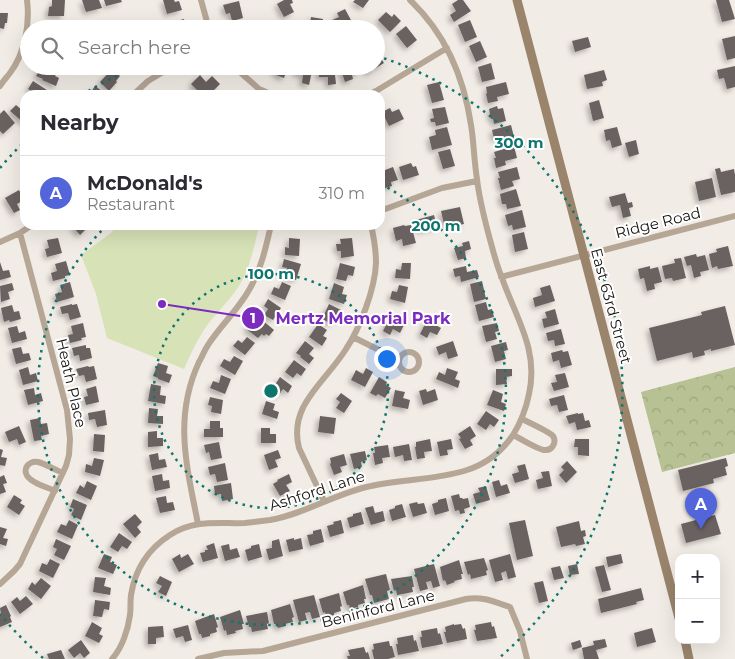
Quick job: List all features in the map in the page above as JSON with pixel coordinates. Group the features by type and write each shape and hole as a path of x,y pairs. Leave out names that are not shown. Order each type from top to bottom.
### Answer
{"main road":[{"name":"East 63rd Street","path":"517,0 675,603"},
{"path":"685,644 690,659"}],"street":[{"path":"27,0 28,20"},
{"path":"201,0 207,20"},
{"name":"Ashford Lane","path":"116,658 128,624 132,592 137,572 157,545 168,536 198,524 245,523 268,520 292,514 340,494 373,485 456,473 470,469 484,462 507,443 522,419 532,383 531,358 527,338 501,277 485,220 463,88 447,48 429,22 410,0"},
{"path":"378,90 447,48"},
{"path":"0,86 11,72 20,52"},
{"path":"138,90 158,75"},
{"path":"243,75 261,90"},
{"path":"385,208 442,188 477,180"},
{"name":"Ridge Road","path":"501,277 735,216"},
{"path":"0,242 24,230"},
{"path":"198,524 186,462 184,438 186,405 190,388 207,346 249,291 261,264 270,230"},
{"path":"324,501 299,448 296,431 297,423 303,406 346,350 369,297 375,274 376,250 372,230"},
{"name":"Heath Place","path":"0,584 20,564 63,473 69,455 70,439 69,420 20,233"},
{"path":"353,337 399,360"},
{"path":"513,435 544,450 549,450 553,445 554,440 551,434 522,419"},
{"path":"55,491 31,480 26,473 27,465 37,462 63,473"},
{"name":"Beninford Lane","path":"198,659 224,653 263,651 476,598 487,599 510,607 520,631 527,659"}],"green space":[{"path":"113,230 258,230 248,267 242,281 204,329 184,369 107,338 96,294 81,255"},
{"path":"735,367 735,453 662,472 641,392"}],"building":[{"path":"52,0 65,0 64,16 48,16"},
{"path":"82,0 99,0 102,8 86,12"},
{"path":"104,0 121,0 122,2 106,6"},
{"path":"163,0 179,1 182,10 167,14"},
{"path":"284,0 292,0 293,3 290,4 294,12 284,17 277,4"},
{"path":"355,0 369,0 363,8 353,2"},
{"path":"458,0 463,0 471,11 454,22 450,15 456,11 452,4"},
{"path":"716,0 729,0 735,19 722,22"},
{"path":"239,1 243,18 232,20 230,13 226,14 223,5"},
{"path":"345,9 351,20 332,20 339,17 337,13"},
{"path":"386,12 392,17 394,14 401,21 390,32 385,27 385,20 378,20"},
{"path":"0,13 8,13 4,29 0,28"},
{"path":"311,17 323,19 323,20 311,20"},
{"path":"470,20 477,37 465,42 458,25"},
{"path":"406,26 417,40 407,48 396,34"},
{"path":"735,36 735,58 727,60 722,39"},
{"path":"588,37 591,47 575,52 572,41"},
{"path":"480,41 487,57 476,62 469,46"},
{"path":"491,63 495,79 482,82 478,67"},
{"path":"735,66 735,87 727,89 724,78 719,79 717,70"},
{"path":"604,70 607,80 602,82 603,86 587,89 584,75"},
{"path":"55,75 59,78 56,86 36,76"},
{"path":"106,75 120,76 110,90 100,82"},
{"path":"200,75 206,82 212,76 220,84 214,90 197,90 191,84"},
{"path":"303,75 311,75 309,85 302,83"},
{"path":"319,75 335,75 336,84 328,85 328,77 319,77"},
{"path":"343,75 352,75 353,79 345,82"},
{"path":"33,81 47,90 30,90 28,89"},
{"path":"439,82 444,100 432,103 427,85"},
{"path":"506,82 509,94 497,97 498,101 488,103 486,87"},
{"path":"95,86 101,90 92,90"},
{"path":"599,100 604,118 593,121 589,103"},
{"path":"16,105 20,108 20,120 10,111"},
{"path":"497,106 498,109 503,108 506,121 494,124 489,109"},
{"path":"445,107 449,123 436,126 435,122 431,122 430,119 434,118 432,109"},
{"path":"390,108 392,112 399,109 404,119 389,126 385,118 385,110"},
{"path":"4,110 15,123 3,134 0,131 0,114"},
{"path":"511,125 515,141 505,144 503,137 494,139 492,130"},
{"path":"447,127 452,145 432,150 429,137 436,135 435,130"},
{"path":"617,127 622,145 612,148 610,140 606,141 604,130"},
{"path":"636,140 639,154 629,157 625,143"},
{"path":"514,146 517,158 505,161 506,165 496,168 494,152"},
{"path":"450,149 455,166 443,169 438,152"},
{"path":"411,163 413,167 416,166 419,175 403,180 399,167"},
{"path":"393,167 398,180 391,182 392,186 385,188 385,170"},
{"path":"517,167 520,179 512,181 514,186 501,190 498,172"},
{"path":"720,168 721,172 734,169 735,192 721,195 715,169"},
{"path":"712,178 716,197 699,201 695,182"},
{"path":"516,189 521,206 507,209 506,204 502,204 500,194"},
{"path":"19,190 20,202 17,204 20,210 14,213 5,198"},
{"path":"625,193 628,203 632,202 633,207 629,208 631,216 623,218 620,205 612,207 609,197"},
{"path":"460,207 464,224 455,226 454,222 444,224 441,211"},
{"path":"522,210 526,227 513,230 512,225 508,226 505,215"},
{"path":"434,215 437,227 419,231 416,220"},
{"path":"411,225 416,243 403,246 402,239 396,241 393,228"},
{"path":"76,230 85,230 80,235"},
{"path":"524,232 528,249 515,252 512,235"},
{"path":"58,238 62,253 47,257 45,249 49,248 47,240"},
{"path":"289,238 300,239 299,256 285,255 285,247 289,248"},
{"path":"352,238 354,256 341,258 341,251 337,251 336,244 341,244 340,239"},
{"path":"469,241 471,249 465,251 466,258 458,260 454,248 463,246 462,243"},
{"path":"728,246 733,266 718,269 717,266 712,268 709,254 717,252 716,249"},
{"path":"696,254 697,257 705,255 709,270 700,272 701,276 694,278 691,265 687,266 684,257"},
{"path":"681,258 686,278 673,281 672,278 665,279 662,266 675,263 674,259"},
{"path":"284,259 301,264 296,280 285,277 287,268 282,267"},
{"path":"66,261 70,275 53,281 51,273 57,271 55,264"},
{"path":"0,262 3,271 9,270 11,277 0,280"},
{"path":"340,263 355,267 353,276 348,275 346,281 336,279"},
{"path":"402,263 411,263 410,279 395,278 396,269 401,270"},
{"path":"466,266 467,272 477,270 479,277 461,282 460,276 455,277 453,269"},
{"path":"650,266 650,269 658,267 662,282 654,284 655,289 647,291 644,278 640,279 638,269"},
{"path":"482,281 486,299 474,302 470,284"},
{"path":"70,282 74,297 57,302 55,294 62,292 60,285"},
{"path":"282,282 291,286 285,300 271,294 274,287 279,289"},
{"path":"12,283 14,290 8,292 10,299 1,302 0,286"},
{"path":"334,283 344,287 342,294 347,295 344,304 329,299"},
{"path":"399,285 408,287 405,303 390,299 392,291 397,292"},
{"path":"550,285 555,301 535,307 533,298 542,295 540,288"},
{"path":"268,299 281,308 273,320 264,315 268,309 264,306"},
{"path":"486,302 488,310 492,309 494,317 479,321 475,305"},
{"path":"77,304 81,317 70,320 68,313 62,314 60,307"},
{"path":"329,304 343,311 339,319 335,317 332,324 322,319"},
{"path":"12,305 14,312 19,311 21,319 4,322 1,308"},
{"path":"725,306 735,345 704,351 705,355 693,358 692,352 657,361 649,328 702,315 701,312"},
{"path":"555,309 559,324 544,328 542,319 547,318 545,312"},
{"path":"391,315 405,323 400,333 393,329 390,335 383,331"},
{"path":"261,319 274,330 269,336 262,334 258,338 246,329 251,322 256,326"},
{"path":"427,320 441,328 437,335 430,332 427,338 420,334"},
{"path":"83,323 86,337 70,343 68,335 73,334 71,326"},
{"path":"497,323 499,331 495,332 497,339 486,342 482,326"},
{"path":"318,324 327,330 323,336 327,338 322,346 309,337"},
{"path":"17,326 19,333 25,331 27,339 12,343 8,328"},
{"path":"561,329 565,344 555,346 554,340 548,341 546,333"},
{"path":"247,337 255,343 245,355 233,346 238,340 242,343"},
{"path":"305,341 314,348 309,354 314,358 309,364 296,353"},
{"path":"453,341 458,356 448,359 446,352 439,355 436,347"},
{"path":"506,342 508,350 504,351 506,359 495,362 491,346"},
{"path":"86,345 86,348 90,348 92,358 80,361 79,355 74,356 72,348"},
{"path":"21,347 23,354 29,353 31,360 16,364 12,349"},
{"path":"562,350 563,352 568,351 572,365 561,368 559,360 553,362 551,353"},
{"path":"234,356 243,361 235,375 220,366 224,359 230,362"},
{"path":"294,360 306,369 301,376 297,373 293,378 285,372"},
{"path":"158,363 168,366 166,373 172,375 169,383 153,376"},
{"path":"94,366 97,379 86,382 84,375 79,376 76,369"},
{"path":"28,367 30,375 36,373 38,381 23,385 19,370"},
{"path":"366,368 373,372 365,387 351,380 356,370 363,374"},
{"path":"447,368 458,372 455,379 460,381 458,388 436,379 439,372 445,375"},
{"path":"496,369 512,369 512,376 506,377 507,384 496,385"},
{"path":"565,373 569,387 554,391 551,383 557,382 555,375"},
{"path":"221,375 231,379 225,394 210,388 213,381 219,383"},
{"path":"280,377 292,386 288,393 283,389 278,396 271,391"},
{"path":"379,377 387,382 386,385 391,388 385,398 378,394 376,396 370,393"},
{"path":"151,384 161,386 160,395 166,396 165,404 148,401"},
{"path":"96,386 99,402 86,405 84,397 88,396 86,389"},
{"path":"34,388 35,395 41,393 43,401 28,405 24,390"},
{"path":"426,389 427,392 435,389 438,400 423,405 419,391"},
{"path":"395,390 405,392 403,398 410,400 408,409 392,406"},
{"path":"493,390 503,394 501,402 506,404 504,411 487,405"},
{"path":"341,393 352,401 344,413 336,408 340,402 336,399"},
{"path":"564,395 568,410 559,412 557,405 551,406 549,399"},
{"path":"210,397 223,400 221,414 211,412 212,406 208,405"},
{"path":"266,401 275,404 273,410 279,412 277,419 262,414"},
{"path":"149,408 158,409 157,416 163,416 163,424 148,423"},
{"path":"105,410 107,425 97,427 95,419 89,420 88,413"},
{"path":"486,411 499,420 494,427 490,424 486,430 477,424"},
{"path":"583,413 585,421 589,420 591,427 577,430 575,422 569,424 566,416"},
{"path":"320,416 336,418 334,434 318,432"},
{"path":"40,418 41,424 47,423 49,434 41,436 42,440 34,441 30,420"},
{"path":"210,421 220,421 220,428 223,428 223,437 204,437 204,429 210,429"},
{"path":"19,426 26,442 19,445 17,439 9,442 5,432"},
{"path":"470,426 476,436 470,440 473,445 465,449 458,434"},
{"path":"261,428 270,428 270,434 276,434 276,443 261,443"},
{"path":"157,431 157,438 163,438 163,446 148,447 148,432"},
{"path":"94,434 105,435 104,452 93,451"},
{"path":"430,439 432,451 424,452 425,458 417,459 416,442"},
{"path":"451,439 453,449 447,450 448,455 440,456 437,442"},
{"path":"575,439 589,439 589,456 578,455 578,447 574,447"},
{"path":"219,442 222,458 211,460 209,452 206,453 204,445"},
{"path":"409,444 412,460 404,461 403,455 395,457 393,447"},
{"path":"388,445 390,457 382,458 383,463 375,465 374,447"},
{"path":"0,449 3,450 1,457 7,458 5,466 0,465"},
{"path":"278,450 281,458 275,460 278,467 269,470 264,455"},
{"path":"365,451 367,460 361,462 362,467 354,469 350,454"},
{"path":"158,453 159,460 165,459 167,467 152,470 149,455"},
{"path":"344,454 347,465 340,467 342,472 334,475 330,458"},
{"path":"94,458 104,460 100,476 85,472 86,464 92,466"},
{"path":"726,458 728,466 725,467 727,475 713,479 714,483 683,491 678,470"},
{"path":"567,461 577,472 566,483 559,475 564,470 561,467"},
{"path":"225,463 228,480 217,482 215,474 210,475 208,467"},
{"path":"525,464 529,479 515,483 512,474 519,472 517,466"},
{"path":"549,471 552,486 538,489 536,480 543,478 541,472"},
{"path":"162,474 163,481 169,480 170,488 155,491 152,476"},
{"path":"289,474 292,482 286,485 290,491 280,496 273,484"},
{"path":"4,475 7,483 3,484 6,492 0,494 0,477"},
{"path":"499,480 501,486 507,484 510,493 496,497 492,482"},
{"path":"87,481 97,486 91,500 76,493 80,485 84,488"},
{"path":"231,483 233,499 222,501 221,494 215,495 214,486"},
{"path":"486,486 490,500 476,504 473,494 480,492 478,488"},
{"path":"459,494 460,498 468,498 470,507 464,509 465,513 460,514 459,510 455,511 451,496"},
{"path":"14,495 22,500 20,503 25,506 19,515 7,507"},
{"path":"166,496 167,503 173,502 175,510 160,513 156,498"},
{"path":"446,498 449,511 435,515 432,504"},
{"path":"73,499 87,505 81,520 71,515 74,509 70,507"},
{"path":"417,502 418,504 424,503 427,513 413,517 409,504"},
{"path":"402,504 406,517 392,521 389,510"},
{"path":"373,506 375,513 383,511 385,521 371,525 365,508"},
{"path":"361,512 364,524 350,528 347,518"},
{"path":"135,514 142,522 137,527 141,532 135,538 123,524"},
{"path":"715,515 721,534 686,543 681,524"},
{"path":"69,520 78,525 72,539 57,532 61,524 66,526"},
{"path":"341,520 344,533 330,537 327,526"},
{"path":"525,520 533,556 517,560 509,523"},
{"path":"579,521 581,531 585,530 586,536 583,537 585,544 561,547 556,527"},
{"path":"0,527 7,529 3,538 8,539 6,546 0,544"},
{"path":"321,529 324,542 310,546 307,535"},
{"path":"119,533 132,542 127,549 122,546 118,552 110,547"},
{"path":"294,538 294,540 301,538 303,549 289,552 286,540"},
{"path":"56,539 71,546 64,560 54,555 57,549 53,547"},
{"path":"279,539 283,556 269,560 266,549 272,548 272,541"},
{"path":"214,543 218,558 203,562 200,553 208,550 206,546"},
{"path":"229,544 230,550 237,548 240,557 225,561 221,546"},
{"path":"259,544 262,557 248,561 245,550"},
{"path":"104,554 112,557 110,562 117,565 113,574 98,568"},
{"path":"180,554 181,558 188,554 194,564 179,572 172,559"},
{"path":"510,554 516,577 508,579 506,571 501,573 503,580 495,582 489,560"},
{"path":"621,554 623,563 608,567 606,557"},
{"path":"484,558 488,570 486,571 487,575 471,579 464,562"},
{"path":"50,559 60,564 53,578 39,571 42,563 47,565"},
{"path":"459,560 463,574 461,574 462,579 447,585 445,580 443,581 440,567"},
{"path":"434,564 440,586 433,588 431,581 426,582 428,589 420,591 414,569"},
{"path":"577,564 579,574 570,575 568,566"},
{"path":"604,565 611,590 602,592 595,567"},
{"path":"560,566 564,578 554,580 551,568"},
{"path":"386,574 390,590 387,591 389,599 374,603 365,579"},
{"path":"160,576 172,582 166,596 158,592 162,586 156,583"},
{"path":"412,576 413,592 397,595 391,579"},
{"path":"95,577 106,578 104,586 111,588 110,595 93,592"},
{"path":"41,578 51,586 41,599 28,589 32,582 35,585"},
{"path":"543,581 548,601 539,603 534,583"},
{"path":"363,585 365,603 350,609 343,592"},
{"path":"641,588 644,600 636,602 637,604 601,613 598,599"},
{"path":"339,593 342,606 340,607 341,611 326,617 319,599"},
{"path":"314,595 320,617 312,619 310,612 305,613 307,620 299,622 293,600"},
{"path":"26,596 33,604 20,614 11,602 17,597 20,601"},
{"path":"95,600 110,602 109,610 104,609 102,617 93,616"},
{"path":"290,604 294,617 292,618 293,622 278,628 274,624 271,610"},
{"path":"6,605 12,622 0,627 0,608"},
{"path":"240,610 244,624 242,624 243,629 227,635 220,617"},
{"path":"267,612 268,629 252,632 246,616"},
{"path":"214,614 218,627 216,628 217,632 202,638 195,621"},
{"path":"92,622 102,628 99,634 103,636 99,643 85,636"},
{"path":"491,622 497,638 477,641 474,630 476,630 475,625"},
{"path":"461,624 463,629 465,628 467,639 447,643 444,632 446,632 445,627"},
{"path":"188,625 192,640 185,642 183,636 176,638 173,629"},
{"path":"163,626 164,637 156,638 156,644 148,644 148,627"},
{"path":"437,628 443,644 422,648 421,631"},
{"path":"652,628 656,642 637,647 634,633"},
{"path":"413,635 419,651 398,655 397,638"},
{"path":"605,639 607,647 596,650 599,659 584,659 582,648 594,645 593,641"},
{"path":"81,640 90,653 84,658 80,653 74,658 68,650"},
{"path":"580,640 582,647 573,650 571,643"},
{"path":"389,641 395,657 374,659 373,644"},
{"path":"364,647 370,659 348,659 347,656 350,656 348,650"},
{"path":"61,650 65,659 49,659 47,654"}],"place":[{"name":"Mertz Memorial Park","path":"162,304"},
{"name":"McDonald's","path":"701,529"}]}
